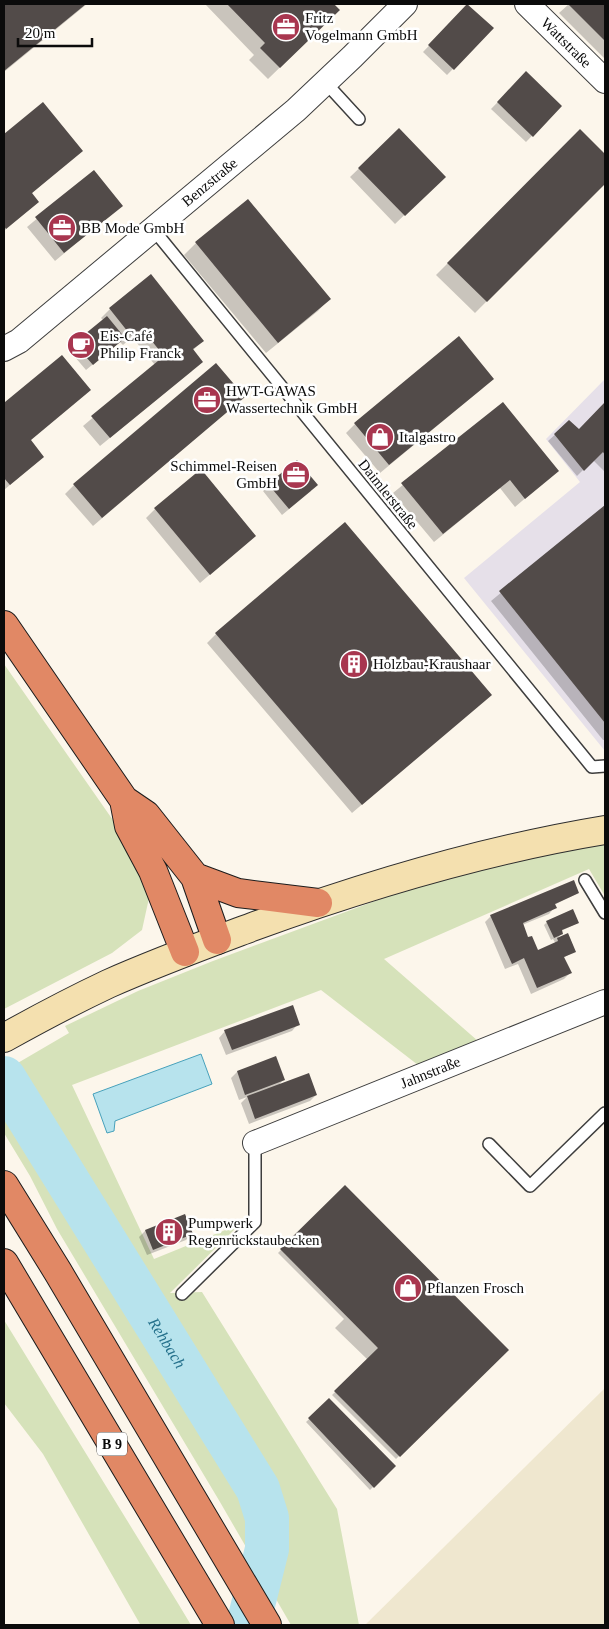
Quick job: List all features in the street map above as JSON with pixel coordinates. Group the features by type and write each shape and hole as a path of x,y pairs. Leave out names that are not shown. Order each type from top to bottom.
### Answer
{"highway":[{"path":"4,625 124,800 146,815 195,877 216,940"},
{"path":"124,800 129,826 153,871 186,952"},
{"path":"195,877 238,893 318,903"},
{"name":"B 9","path":"4,1185 58,1272 267,1625"},
{"name":"B 9","path":"4,1263 220,1625"}],"main road":[{"path":"4,1038 108,984 216,940 318,903 421,871 517,848 605,830"}],"street":[{"name":"Benzstraße","path":"4,349 19,341 296,110 405,4"},
{"name":"Wattstraße","path":"527,4 605,81"},
{"name":"Jahnstraße","path":"255,1143 605,1002"}],"lane":[{"path":"325,82 359,119"},
{"name":"Daimlerstraße","path":"153,229 592,767 605,766"},
{"path":"585,880 605,913"},
{"path":"489,1144 530,1186 605,1113"},
{"path":"182,1294 255,1222 255,1143"}],"shaded area":[{"path":"605,379 605,751 464,578 580,482 546,439"},
{"path":"605,1388 605,1625 365,1625"}],"green space":[{"path":"4,664 138,856 149,898 142,930 112,953 4,1009"},
{"path":"605,844 605,896 589,869 384,959 478,1041 418,1065 321,990 72,1085 154,1259 240,1224 170,1293 202,1292 337,1509 359,1625 291,1625 57,1229 30,1176 4,1133 4,1071 69,1033 65,1026 138,991 213,961 386,897 484,866 563,848"},
{"path":"4,1320 191,1625 139,1625 43,1454 4,1403"}],"water":[{"path":"201,1054 212,1084 115,1121 114,1131 107,1133 93,1094"}],"building":[{"path":"4,4 86,4 4,71"},
{"name":"Fritz Vogelmann GmbH","path":"227,4 334,4 340,10 280,68 260,48 265,43"},
{"path":"467,4 494,28 454,70 428,45"},
{"path":"568,4 605,4 605,41"},
{"path":"526,71 562,106 533,137 497,102"},
{"path":"43,102 83,151 32,193 39,202 6,229 4,226 4,134"},
{"path":"399,128 446,177 405,216 358,168"},
{"path":"580,129 605,154 605,184 487,302 447,263"},
{"path":"94,170 123,206 64,253 35,217"},
{"path":"248,199 331,299 278,343 195,242"},
{"path":"151,274 204,341 193,349 203,362 110,438 91,416 164,356 142,329 132,337 109,308"},
{"path":"107,316 125,338 93,365 74,343"},
{"path":"459,336 494,379 389,465 354,423"},
{"path":"62,355 91,390 31,440 44,457 10,485 4,478 4,400 5,402"},
{"path":"216,363 245,397 102,518 73,484"},
{"path":"503,402 559,471 525,499 510,480 443,534 401,483"},
{"path":"605,402 605,455 603,452 584,471 554,434 569,420 579,429"},
{"path":"297,460 318,485 289,509 268,484"},
{"path":"201,469 256,536 210,575 154,508"},
{"path":"605,505 605,723 499,591"},
{"name":"Holzbau-Kraushaar","path":"345,522 492,695 362,805 215,633"},
{"path":"574,880 579,893 555,904 557,908 523,923 528,937 532,936 538,950 558,941 557,938 568,933 576,952 564,957 572,973 537,988 524,958 512,964 490,915"},
{"path":"573,909 579,923 562,930 563,934 554,938 546,921"},
{"path":"293,1005 300,1025 232,1050 224,1030"},
{"path":"276,1056 285,1080 245,1095 237,1071"},
{"path":"309,1073 317,1095 255,1119 247,1096"},
{"path":"345,1185 509,1350 400,1457 334,1391 378,1348 280,1249"},
{"name":"Pumpwerk Regenrückstaubecken","path":"185,1214 193,1234 153,1250 145,1230"},
{"path":"329,1398 396,1466 374,1488 308,1418"}],"waterway":[{"name":"Rehbach","path":"4,1078 258,1489 267,1518 267,1549 248,1625"}],"place":[{"name":"Fritz Vogelmann GmbH","path":"286,27"},
{"name":"BB Mode GmbH","path":"62,228"},
{"name":"Eis-Café Philip Franck","path":"81,345"},
{"name":"HWT-GAWAS Wassertechnik GmbH","path":"207,400"},
{"name":"Italgastro","path":"380,437"},
{"name":"Schimmel-Reisen GmbH","path":"296,475"},
{"name":"Holzbau-Kraushaar","path":"354,664"},
{"name":"Pumpwerk Regenrückstaubecken","path":"169,1232"},
{"name":"Pflanzen Frosch","path":"408,1288"}]}
